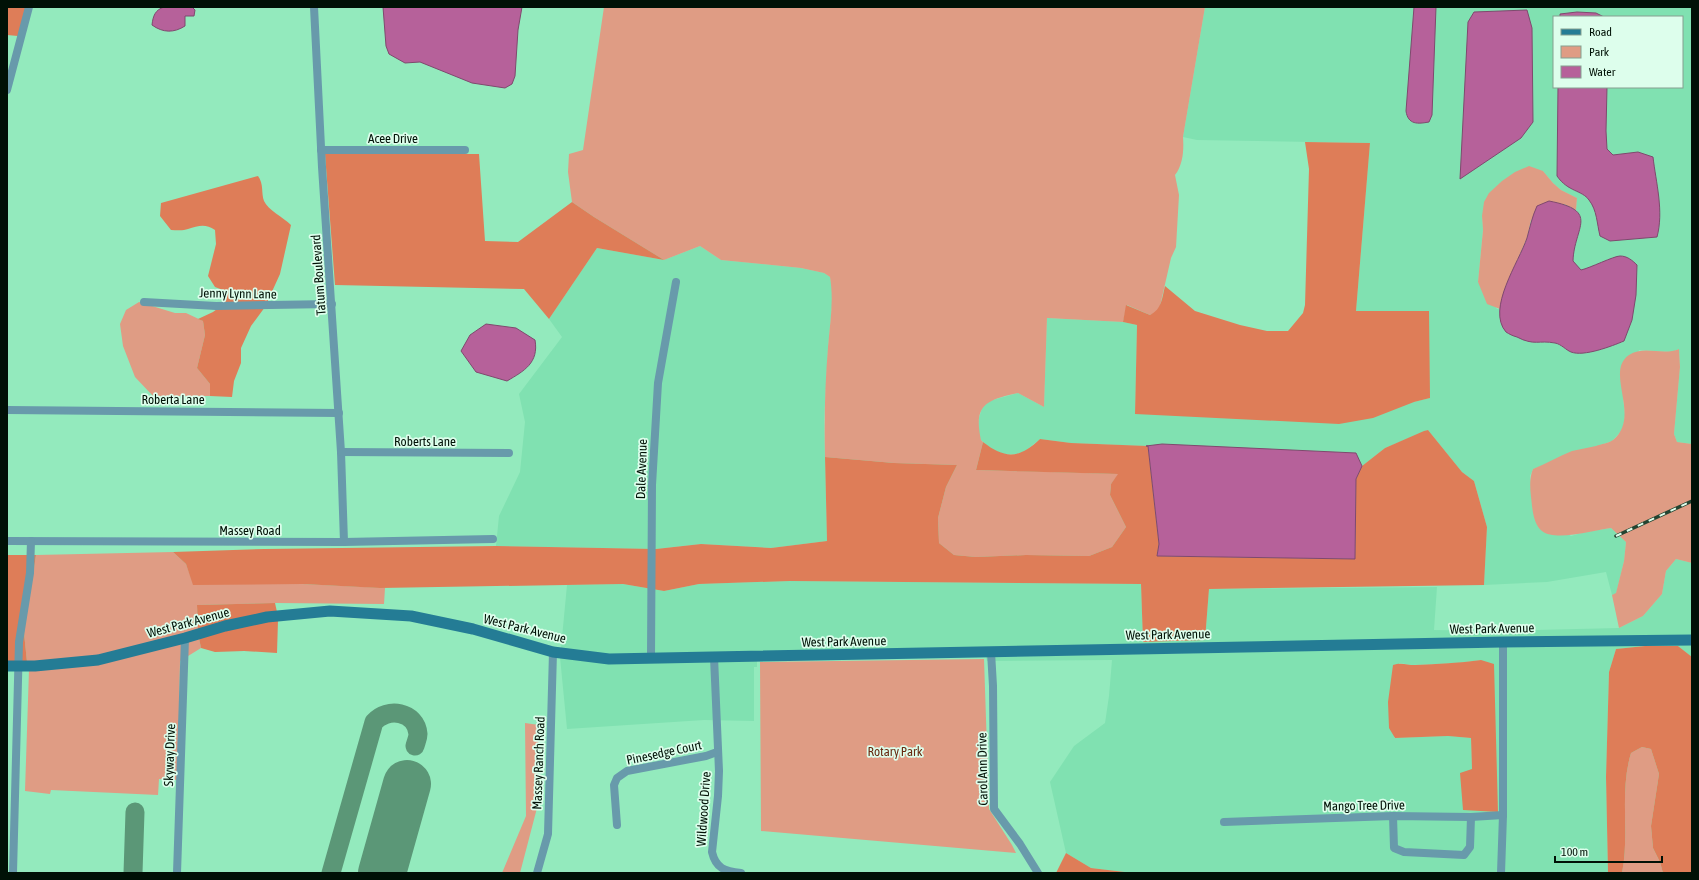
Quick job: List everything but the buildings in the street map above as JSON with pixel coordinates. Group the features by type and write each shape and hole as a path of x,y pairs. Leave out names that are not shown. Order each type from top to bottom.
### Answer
{"street":[{"path":"7,90 29,7"},
{"name":"Tatum Boulevard","path":"314,7 321,150 339,413 344,542"},
{"name":"Acee Drive","path":"321,150 465,150"},
{"name":"Dale Avenue","path":"651,658 652,485 658,383 676,282"},
{"name":"Jenny Lynn Lane","path":"144,302 216,306 332,304"},
{"name":"Roberta Lane","path":"7,410 339,413"},
{"name":"Roberts Lane","path":"341,452 510,453"},
{"name":"Massey Road","path":"7,541 344,542 493,539"},
{"path":"13,873 18,666 30,573 31,541"},
{"name":"West Park Avenue","path":"7,666 98,660 185,638 225,626 267,617 330,611 411,616 473,629 553,652 609,659 1503,642 1692,640"},
{"name":"Skyway Drive","path":"177,873 185,638"},
{"path":"1501,873 1503,815 1503,642"},
{"name":"Massey Ranch Road","path":"536,873 548,834 553,652"},
{"name":"Carol Ann Drive","path":"991,652 993,686 994,809 1020,844 1038,873"},
{"name":"Wildwood Drive","path":"714,657 718,796 712,852 714,860 718,866 728,872 741,873"},
{"name":"Pinesedge Court","path":"617,825 614,785 617,778 627,771 706,756 717,752"},
{"name":"Mango Tree Drive","path":"1224,822 1393,816 1471,817 1503,815"},
{"path":"1393,816 1394,848 1404,852 1464,855 1470,846 1471,817"}],"shaded area":[{"path":"7,7 30,7 18,36 7,35"},
{"path":"1205,7 1414,7 1412,43 1432,115 1436,7 1692,7 1692,444 1677,442 1674,434 1680,367 1679,349 1672,352 1639,350 1623,399 1625,415 1623,429 1612,441 1533,469 1530,476 1533,511 1571,536 1611,528 1626,542 1624,561 1616,594 1612,595 1606,572 1547,582 1484,585 1487,527 1474,481 1462,472 1428,430 1385,448 1362,466 1356,453 1162,444 1146,446 1071,443 1040,439 1025,451 1017,454 1002,454 993,450 981,440 978,431 979,418 983,405 989,401 1018,393 1044,407 1047,318 1123,322 1137,325 1135,414 1414,402 1430,398 1356,311 1370,143 1197,140 1183,137","holes":["1577,12 1596,13 1602,16 1683,16 1683,88 1607,88 1607,149 1613,155 1638,152 1600,236 1595,210 1589,199 1557,176 1558,88 1553,88 1553,16 1560,16 1561,14","1543,171 1561,190 1577,198 1576,210 1579,233 1573,249 1573,261 1581,270 1594,267 1619,256 1637,276 1632,320 1624,341 1606,348 1572,352 1556,343 1527,342 1500,321 1500,309 1497,309 1478,282 1483,229 1482,216"]},
{"path":"1305,142 1370,143 1356,311 1429,311 1430,398 1414,402 1373,418 1339,424 1135,414 1137,325 1123,322 1126,305 1150,315 1157,310 1162,299 1165,286 1195,311 1240,325 1267,331 1288,331 1303,313 1305,305 1309,169"},
{"path":"325,154 479,154 485,241 518,242 572,202 664,260 597,248 549,319 524,289 335,285"},
{"path":"258,176 261,182 263,198 266,204 291,225 280,274 265,307 251,326 241,348 241,363 234,381 232,397 210,396 210,384 197,368 205,335 203,321 198,319 213,312 224,304 223,290 215,287 208,276 216,244 215,230 208,226 202,226 184,230 171,230 160,216 161,203"},
{"path":"700,246 721,260 801,268 824,273 830,277 833,294 824,420 827,541 771,548 701,544 656,549 496,546 499,516 520,472 525,422 519,394 562,337 549,319 597,248 664,260"},
{"path":"1428,430 1462,472 1474,481 1487,527 1484,585 1209,589 1205,640 1143,642 1141,584 790,581 699,584 664,591 623,584 380,588 302,584 193,585 186,564 173,552 265,549 496,546 656,549 701,544 771,548 827,541 825,457 894,463 957,465 946,487 938,518 939,543 954,555 976,557 1026,555 1089,556 1112,547 1126,527 1110,495 1111,484 1118,474 976,470 983,442 998,452 1012,454 1025,450 1040,439 1071,443 1148,446 1159,544 1157,556 1355,559 1356,479 1362,466 1385,448"},
{"path":"7,555 36,555 24,633 27,662 7,662"},
{"path":"1676,559 1692,563 1692,636 609,655 561,648 567,585 623,584 664,591 699,584 790,581 1141,584 1143,642 1205,640 1209,589 1437,587 1434,630 1492,631 1619,628 1643,616 1662,594 1666,571"},
{"path":"275,603 277,612 198,630 197,605"},
{"path":"278,620 277,653 244,651 215,652 201,648 199,638 226,629"},
{"path":"1692,644 1692,657 1678,646 1645,646 1616,649 1609,672 1606,777 1608,873 1133,873 1091,868 1066,853 1050,782 1074,746 1105,723 1112,660 987,661 986,657","holes":["1481,660 1498,811 1472,769 1471,738 1448,736 1394,738 1399,663 1412,665 1458,663"]},
{"path":"1645,646 1678,646 1692,657 1692,873 1663,873 1660,862 1653,848 1651,826 1659,774 1651,749 1642,747 1631,753 1627,768 1625,843 1622,873 1608,873 1606,777 1609,672 1616,649"},
{"path":"560,657 757,661 757,667 754,667 754,721 704,720 567,729"},
{"path":"1481,660 1494,664 1498,812 1463,810 1460,773 1472,769 1471,738 1448,736 1395,738 1389,728 1388,702 1393,665 1440,664"},
{"path":"1066,853 1091,868 1133,873 1056,873"}],"green space":[{"path":"604,7 1205,7 1183,137 1182,157 1180,167 1175,175 1179,195 1176,247 1171,258 1160,306 1157,312 1150,315 1127,305 1123,322 1047,318 1044,407 1018,393 991,401 981,411 979,418 981,440 983,442 976,470 1119,474 1111,484 1110,495 1126,527 1112,547 1089,556 1026,555 976,557 954,555 939,543 938,518 946,487 957,465 894,463 825,457 825,388 832,303 830,277 824,273 801,268 721,260 700,246 664,260 572,202 568,172 569,154 583,150"},
{"path":"1529,166 1543,171 1561,190 1577,198 1576,210 1564,204 1531,220 1527,238 1506,286 1500,309 1487,304 1478,282 1484,202 1489,193 1502,181 1515,172"},
{"path":"139,302 175,313 186,313 203,321 205,335 197,368 210,384 210,396 153,396 135,377 123,346 120,324 126,310"},
{"path":"1679,349 1680,367 1674,434 1677,442 1692,444 1692,563 1676,559 1666,571 1662,594 1643,616 1619,628 1612,595 1616,593 1624,561 1626,542 1611,528 1566,535 1548,534 1542,531 1536,523 1533,513 1530,488 1531,474 1533,469 1567,453 1613,440 1621,430 1624,419 1620,372 1622,363 1629,355 1641,351 1673,351"},
{"path":"173,552 186,564 193,583 302,584 385,588 384,604 275,603 197,605 198,630 98,656 27,662 24,633 36,555"},
{"path":"199,638 201,648 180,661 178,780 159,779 158,795 51,790 50,794 25,791 29,670"},
{"name":"Rotary Park","path":"984,659 989,809 1016,853 761,831 760,662"},
{"path":"525,723 539,725 537,808 520,873 502,873 526,816"},
{"path":"1642,747 1651,749 1659,774 1651,826 1653,848 1660,862 1663,873 1622,873 1625,843 1627,768 1631,753"}],"water":[{"path":"164,7 192,7 195,10 194,16 185,16 185,26 177,30 160,30 152,25 152,22 157,12"},
{"path":"383,7 522,7 518,30 515,76 512,84 505,88 472,83 420,62 405,63 389,54 386,46"},
{"path":"1414,7 1436,7 1432,115 1429,122 1421,123 1411,121 1407,116 1406,111"},
{"path":"1527,10 1532,28 1533,122 1521,138 1460,179 1468,22 1474,12"},
{"path":"1577,12 1596,13 1602,16 1560,16 1560,14"},
{"path":"1558,88 1607,88 1607,149 1613,155 1638,152 1653,157 1660,207 1657,237 1610,241 1600,236 1592,204 1583,194 1570,188 1557,176"},
{"path":"1549,201 1565,205 1575,210 1580,215 1580,230 1574,249 1573,261 1581,270 1620,256 1633,261 1637,265 1636,295 1632,320 1624,341 1598,350 1577,353 1571,352 1557,344 1528,341 1506,332 1501,322 1500,311 1506,285 1527,238 1537,206"},
{"path":"486,324 516,328 535,340 535,355 529,365 519,374 507,381 476,372 461,351 470,335"},
{"path":"1162,444 1356,453 1362,466 1356,479 1355,559 1157,556 1159,544 1148,446 1146,446"}],"taxiway":[{"path":"331,873 374,722 386,714 393,713 407,716 416,726 418,734 415,746"},
{"path":"133,873 135,812"}],"runway":[{"path":"382,873 407,784"}],"railway":[{"path":"1616,536 1692,501"}]}
